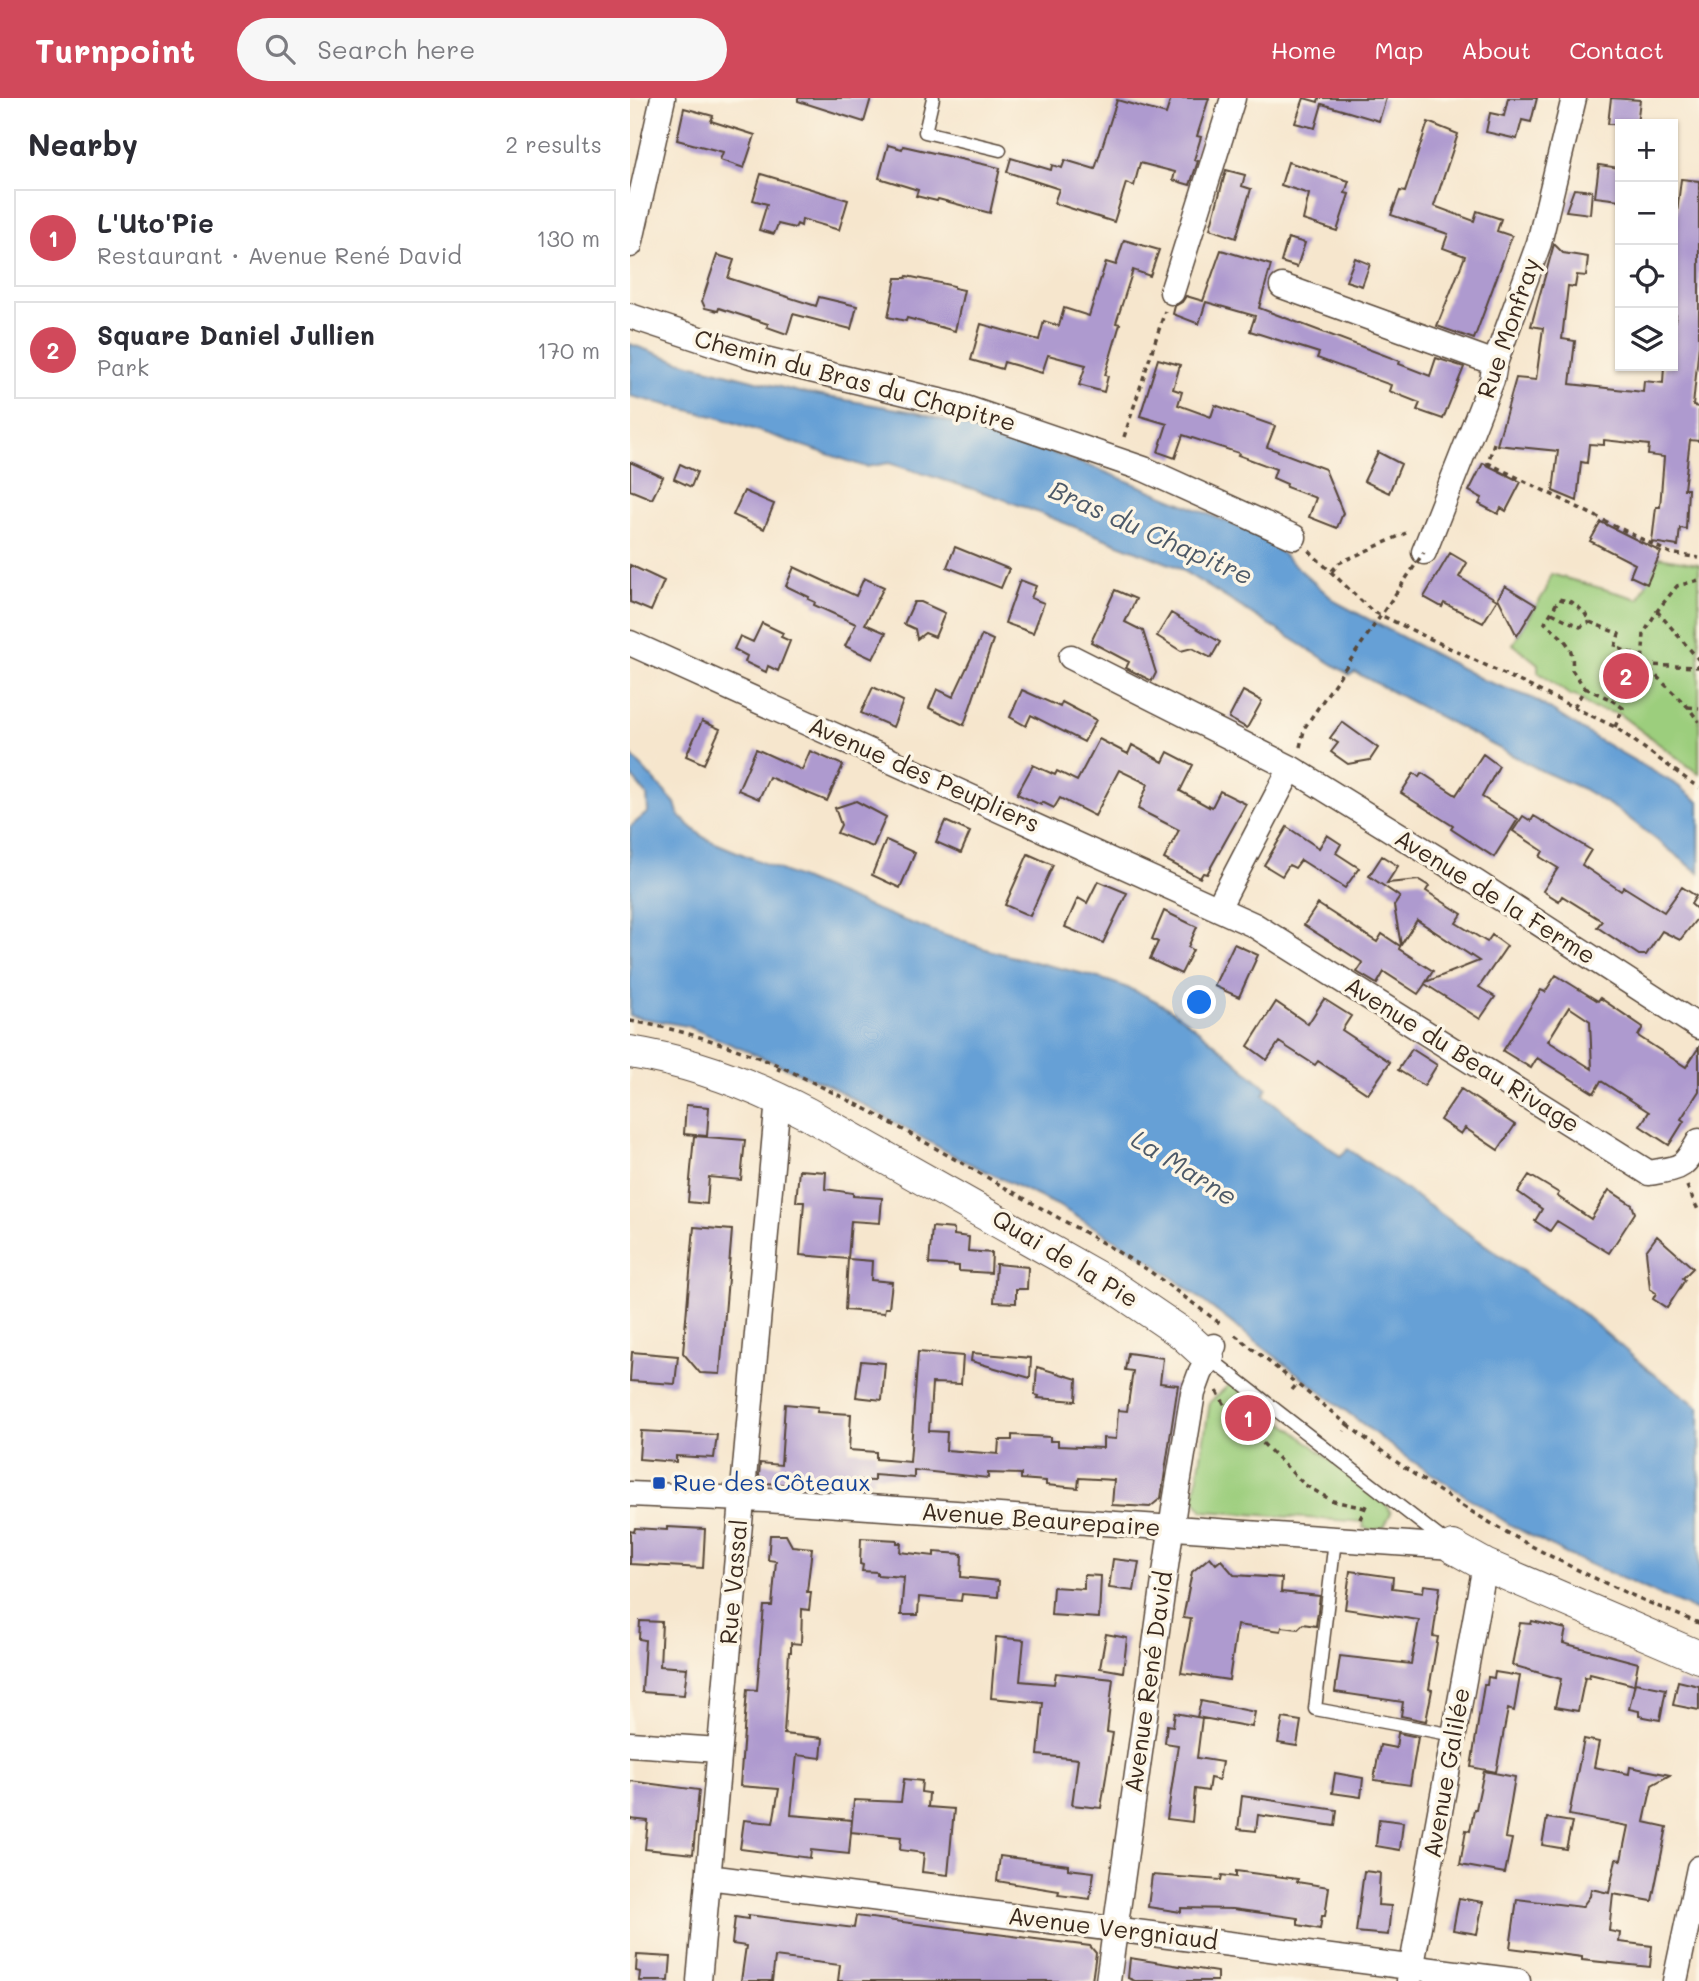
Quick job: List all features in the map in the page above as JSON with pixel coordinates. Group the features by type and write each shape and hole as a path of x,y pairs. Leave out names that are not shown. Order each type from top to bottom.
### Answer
{"street":[{"path":"630,244 663,98"},
{"path":"1169,301 1233,98"},
{"name":"Rue Monfray","path":"1424,551 1492,380 1495,363 1539,243 1574,98"},
{"path":"1282,285 1495,363"},
{"name":"Chemin du Bras du Chapitre","path":"630,316 748,355 960,406 1117,459 1294,537"},
{"name":"Avenue des Peupliers","path":"630,643 1218,908"},
{"name":"Avenue de la Ferme","path":"1071,657 1295,758 1477,883 1699,1027"},
{"path":"1218,908 1295,758"},
{"name":"Avenue du Beau Rivage","path":"1218,908 1255,925 1649,1172 1678,1168"},
{"name":"Quai de la Pie","path":"630,1052 721,1076 778,1099 885,1156 1111,1284 1216,1358"},
{"name":"Rue Vassal","path":"699,1981 778,1099"},
{"path":"1678,1168 1685,1163 1699,1141"},
{"name":"Avenue René David","path":"1108,1981 1171,1528 1193,1394 1216,1358"},
{"name":"Avenue Beaurepaire","path":"630,1494 1171,1528 1351,1535 1453,1547"},
{"path":"1453,1547 1485,1565 1699,1657"},
{"name":"Avenue Galilée","path":"1410,1974 1485,1565"},
{"path":"630,1744 719,1750"},
{"path":"1675,1981 1699,1868"},
{"name":"Avenue Vergniaud","path":"708,1877 1115,1929 1410,1974 1518,1981"}],"lane":[{"path":"933,98 925,132 1000,150"},
{"name":"Quai de la Pie","path":"1216,1358 1453,1547"},
{"path":"1351,1535 1315,1709 1454,1735"}],"path":[{"path":"1117,459 1169,301"},
{"path":"1490,455 1488,463 1670,553 1699,558"},
{"path":"1332,572 1339,563 1401,533"},
{"path":"1294,537 1373,611 1615,727 1698,787"},
{"path":"1295,758 1306,727 1424,551"},
{"path":"1699,580 1677,586 1657,611 1643,633 1642,657 1643,666 1688,707 1699,722"},
{"path":"1615,727 1623,708 1585,688 1572,670 1573,657 1569,644 1545,623 1559,599 1572,602 1584,612 1590,622 1619,634 1615,647 1642,657"},
{"path":"1657,611 1699,660"},
{"path":"1551,612 1580,627 1590,622"},
{"path":"1610,699 1643,666 1699,667"},
{"path":"1574,707 1585,688"},
{"path":"1688,707 1699,708"},
{"path":"630,1021 717,1041 780,1066"},
{"path":"1678,1168 1699,1212"},
{"path":"1292,1390 1297,1384 1438,1491 1519,1541 1670,1613 1699,1623"},
{"path":"1215,1388 1226,1407 1305,1485 1333,1501 1365,1508"},
{"path":"1344,1430 1348,1425"},
{"path":"1351,1535 1372,1493"}],"green space":[{"path":"1659,557 1699,564 1699,774 1619,714 1592,708 1575,695 1571,696 1538,672 1538,664 1513,644 1546,590 1551,574 1639,599"},
{"path":"1232,1382 1385,1503 1391,1513 1384,1527 1374,1530 1363,1528 1364,1522 1203,1511 1194,1499 1210,1402"}],"water":[{"name":"Bras du Chapitre","path":"630,344 675,360 799,392 915,412 1033,446 1098,469 1262,536 1336,602 1483,680 1532,698 1677,785 1699,802 1699,873 1621,812 1583,789 1542,771 1355,672 1350,675 1175,566 998,497 889,463 866,467 717,417 630,396"},
{"name":"La Marne","path":"630,754 675,803 679,816 703,837 713,842 951,938 1106,980 1160,1003 1192,1025 1267,1088 1264,1095 1340,1156 1348,1149 1581,1312 1651,1372 1699,1407 1699,1612 1566,1554 1512,1526 1403,1455 1151,1261 1057,1205 960,1159 828,1085 687,1026 630,1016 630,827 648,812 647,795 630,775"}],"building":[{"path":"798,98 871,98 864,122 798,101"},
{"path":"1171,98 1209,98 1197,136 1201,137 1194,160 1198,161 1190,185 1173,180 1175,172 1140,163 1134,186 1126,183 1114,222 1054,203 1059,189 1007,172 1011,158 1051,170 1052,165 1062,168 1065,160 1095,169 1117,100 1166,114"},
{"path":"1304,98 1318,102 1319,98 1386,98 1379,121 1322,104 1315,128 1295,123"},
{"path":"1508,98 1537,98 1531,122 1522,120 1517,139 1486,132 1490,113 1504,116"},
{"path":"1611,98 1640,100 1638,119 1615,119 1615,124 1608,124"},
{"path":"684,108 713,116 711,121 755,135 744,168 720,160 723,152 677,140"},
{"path":"1428,122 1458,134 1434,206 1474,221 1477,211 1501,219 1497,231 1512,236 1474,339 1437,326 1465,256 1443,248 1448,234 1391,215 1400,191 1405,192"},
{"path":"888,145 1000,168 990,213 916,196 918,190 879,178"},
{"path":"1288,162 1349,181 1345,193 1349,194 1337,231 1303,220 1309,194 1281,185"},
{"path":"1599,165 1615,167 1615,199 1595,197"},
{"path":"1226,170 1245,175 1242,186 1251,189 1236,238 1210,229"},
{"path":"761,174 848,200 839,230 802,219 801,226 797,224 795,228 778,224 774,234 759,230 767,204 753,200"},
{"path":"1681,179 1699,181 1699,344 1693,406 1699,407 1699,441 1690,440 1684,489 1688,489 1686,529 1680,528 1678,546 1652,542 1656,507 1660,507 1664,457 1648,455 1649,445 1604,440 1604,445 1589,444 1587,463 1581,462 1577,501 1553,491 1558,451 1497,445 1516,378 1536,380 1543,328 1531,326 1554,244 1563,253 1588,257 1586,276 1577,275 1575,287 1568,286 1562,339 1575,341 1570,384 1643,392 1644,381 1663,383 1664,371 1678,371 1678,204"},
{"path":"1574,189 1592,191 1590,214 1566,211"},
{"path":"1288,238 1305,243 1297,267 1281,262"},
{"path":"1124,240 1159,250 1150,276 1133,270 1116,323 1120,324 1105,375 1108,376 1104,392 1079,385 1086,365 1048,355 1042,373 1004,362 1002,369 971,360 981,324 1039,340 1044,321 1059,326 1064,308 1089,316 1106,262 1116,265"},
{"path":"1221,250 1271,265 1259,308 1400,361 1399,364 1430,376 1436,358 1464,367 1443,419 1417,410 1420,403 1389,391 1391,385 1317,358 1319,353 1250,331 1255,316 1206,302 1199,324 1173,314 1175,306 1186,296 1203,301"},
{"path":"717,255 734,260 728,278 816,306 819,297 857,306 851,329 793,314 787,334 767,327 768,324 719,308 718,311 705,308 702,301"},
{"path":"1355,258 1370,264 1362,286 1346,281"},
{"path":"907,276 964,290 955,331 907,318 906,321 888,317 896,278"},
{"path":"1158,359 1180,365 1173,389 1182,392 1178,405 1211,417 1215,405 1275,426 1267,447 1325,469 1343,513 1337,528 1309,517 1316,498 1286,487 1287,484 1273,478 1276,469 1238,455 1239,453 1183,435 1175,458 1158,452 1167,424 1140,416"},
{"path":"1378,452 1401,464 1389,493 1364,481"},
{"path":"630,462 663,477 652,499 630,490"},
{"path":"1483,463 1521,482 1506,511 1501,508 1498,514 1479,504 1482,498 1469,491"},
{"path":"680,464 697,472 691,487 674,479"},
{"path":"744,491 774,504 764,529 733,515"},
{"path":"1601,522 1661,552 1647,584 1630,576 1635,564 1590,541"},
{"path":"955,547 1009,569 1001,588 947,567"},
{"path":"1450,553 1467,563 1459,577 1497,600 1483,623 1444,603 1442,607 1424,597"},
{"path":"630,565 664,581 651,611 630,602"},
{"path":"794,567 856,596 864,578 884,587 865,624 886,633 873,659 845,646 856,624 814,605 815,602 808,599 809,597 786,586"},
{"path":"1020,580 1036,586 1031,598 1044,603 1033,633 1005,623"},
{"path":"1505,586 1536,605 1517,636 1498,598"},
{"path":"1115,590 1136,599 1125,622 1143,631 1156,673 1152,681 1126,668 1129,662 1091,642"},
{"path":"914,602 921,602 945,613 935,637 925,633 917,639 915,629 904,624"},
{"path":"1171,613 1220,642 1211,658 1192,648 1181,651 1157,636"},
{"path":"762,623 783,633 781,637 790,641 778,671 768,666 766,672 745,662 747,656 734,649 740,636 753,642"},
{"path":"982,635 993,640 964,725 929,708 937,689 953,697"},
{"path":"873,687 903,701 893,727 861,713"},
{"path":"1022,690 1060,707 1062,702 1096,720 1084,742 1031,715 1026,726 1010,717"},
{"path":"1243,691 1262,701 1247,728 1229,718"},
{"path":"702,721 720,729 704,764 686,756"},
{"path":"1342,722 1378,748 1370,760 1348,764 1331,752 1338,743 1330,738"},
{"path":"1099,739 1128,754 1132,745 1163,762 1168,752 1193,765 1180,791 1209,807 1212,807 1220,791 1246,804 1207,874 1203,873 1200,878 1164,859 1179,830 1138,809 1148,784 1119,770 1095,816 1060,798 1054,808 1017,794 1033,765 1055,775 1057,771 1077,781"},
{"path":"756,749 802,770 810,751 843,765 827,801 769,777 759,799 738,790"},
{"path":"1483,754 1499,766 1482,797 1518,819 1494,857 1451,829 1453,826 1401,793 1414,773 1419,777 1422,773 1456,795"},
{"path":"856,801 886,817 873,847 837,833 841,825 835,808"},
{"path":"1523,816 1531,821 1534,816 1591,850 1582,865 1621,891 1624,887 1664,912 1682,887 1696,896 1691,904 1699,911 1699,916 1680,940 1662,931 1646,955 1639,955 1597,927 1602,921 1562,896 1559,901 1543,891 1558,868 1540,857 1543,851 1513,831"},
{"path":"945,821 970,832 961,853 936,842"},
{"path":"1287,827 1319,848 1327,835 1341,844 1336,853 1359,868 1345,888 1301,860 1295,868 1289,865 1282,876 1264,865"},
{"path":"886,840 915,853 900,888 872,875"},
{"path":"1028,854 1053,865 1030,916 1005,905"},
{"path":"1382,856 1398,866 1387,883 1419,880 1429,886 1426,891 1462,914 1456,923 1487,942 1492,935 1507,946 1479,987 1495,997 1480,1019 1425,984 1418,994 1384,972 1377,984 1357,972 1363,963 1304,925 1318,904 1377,942 1382,934 1400,946 1399,949 1433,971 1426,982 1479,961 1417,920 1401,945 1394,906 1400,897 1369,876"},
{"path":"1098,881 1127,893 1103,943 1065,927 1078,898 1087,903"},
{"path":"1164,911 1197,927 1188,947 1193,950 1181,974 1150,959 1158,942 1152,939"},
{"path":"1234,944 1258,955 1239,997 1214,986"},
{"path":"1556,975 1598,1001 1600,998 1643,1027 1638,1036 1686,1067 1699,1047 1699,1091 1681,1119 1684,1121 1669,1145 1640,1126 1649,1112 1601,1081 1594,1093 1537,1058 1531,1068 1503,1051 1541,990 1545,992","holes":["1569,1007 1590,1021 1592,1069 1548,1041"]},
{"path":"1324,999 1351,1016 1342,1030 1390,1062 1368,1094 1318,1061 1315,1065 1279,1042 1267,1060 1248,1046 1276,1002 1308,1024"},
{"path":"1412,1049 1437,1065 1424,1086 1398,1070"},
{"path":"1461,1089 1515,1125 1498,1150 1465,1128 1461,1134 1440,1120"},
{"path":"686,1105 709,1107 707,1136 684,1134"},
{"path":"694,1136 745,1140 741,1180 709,1177 707,1204 688,1202"},
{"path":"799,1170 826,1172 825,1189 853,1193 853,1196 882,1198 880,1223 851,1221 848,1259 800,1255 804,1202 796,1202"},
{"path":"1529,1175 1559,1193 1557,1196 1591,1219 1609,1190 1632,1205 1635,1213 1609,1253 1557,1221 1550,1231 1535,1221 1542,1209 1518,1192"},
{"path":"694,1227 732,1230 720,1374 700,1373 683,1353"},
{"path":"932,1227 954,1229 954,1235 969,1237 968,1251 992,1253 991,1273 959,1271 959,1266 929,1264"},
{"path":"1657,1236 1693,1268 1683,1278 1685,1280 1667,1308 1653,1299 1656,1293 1650,1289 1646,1251"},
{"path":"848,1259 872,1261 871,1280 892,1282 889,1308 885,1308 884,1313 845,1310"},
{"path":"996,1264 1028,1267 1027,1289 1016,1289 1016,1303 994,1302"},
{"path":"632,1352 678,1356 675,1384 630,1381"},
{"path":"918,1352 963,1356 961,1384 932,1383 929,1431 947,1432 946,1450 998,1454 999,1440 1012,1440 1012,1435 1050,1437 1050,1441 1058,1441 1058,1446 1103,1448 1103,1438 1116,1439 1118,1410 1127,1411 1133,1371 1125,1370 1128,1353 1163,1358 1160,1383 1178,1385 1161,1498 1150,1507 1112,1505 1114,1480 1079,1478 1078,1488 1021,1479 1021,1474 988,1473 988,1478 914,1470 914,1478 874,1475 874,1481 850,1480 849,1489 765,1483 759,1476 760,1463 781,1465 785,1404 818,1407 817,1412 851,1414 849,1450 876,1452 876,1459 910,1462"},
{"path":"972,1353 1031,1358 1030,1378 971,1361"},
{"path":"861,1361 885,1363 882,1400 856,1397"},
{"path":"1037,1367 1077,1379 1076,1401 1038,1398 1039,1396 1035,1395"},
{"path":"641,1431 717,1435 714,1458 676,1456 676,1462 639,1459"},
{"path":"667,1527 705,1529 703,1568 630,1564 630,1531 634,1532 635,1528 667,1530"},
{"path":"770,1535 786,1535 792,1546 812,1548 807,1592 811,1592 809,1610 802,1609 801,1644 791,1643 789,1652 784,1734 823,1738 821,1758 797,1755 791,1815 852,1820 849,1854 811,1850 810,1858 740,1849 744,1820 773,1823 779,1789 740,1786 747,1689 757,1690 764,1606 772,1606 776,1561 768,1560"},
{"path":"861,1538 897,1540 897,1543 901,1543 900,1552 934,1556 934,1552 962,1554 961,1577 999,1581 998,1597 962,1594 961,1601 919,1597 918,1615 901,1615 904,1577 862,1571"},
{"path":"1210,1557 1216,1564 1221,1560 1234,1575 1282,1578 1281,1592 1320,1596 1316,1626 1303,1624 1298,1629 1282,1627 1281,1631 1237,1625 1229,1680 1181,1673 1191,1619 1183,1618 1192,1572"},
{"path":"1113,1559 1139,1562 1134,1591 1109,1588"},
{"path":"1350,1571 1393,1577 1392,1588 1423,1592 1424,1585 1440,1587 1433,1636 1438,1637 1426,1721 1401,1716 1403,1702 1335,1692 1340,1656 1411,1664 1419,1620 1345,1609"},
{"path":"1084,1575 1101,1576 1099,1618 1051,1615 1053,1587 1084,1589"},
{"path":"640,1621 662,1622 660,1666 687,1668 684,1695 642,1692 645,1640 639,1639"},
{"path":"1532,1621 1566,1629 1563,1643 1638,1663 1634,1685 1590,1674 1589,1678 1585,1677 1578,1711 1555,1707 1561,1679 1512,1665 1520,1623 1531,1624"},
{"path":"1106,1634 1127,1638 1123,1672 1100,1668"},
{"path":"996,1637 1024,1640 1020,1681 1054,1684 1056,1673 1113,1679 1107,1732 1113,1733 1101,1808 1072,1805 1078,1759 1038,1755 1043,1703 991,1698"},
{"path":"1495,1672 1520,1676 1514,1711 1508,1709 1496,1772 1471,1767 1484,1685 1487,1685 1488,1677 1494,1678"},
{"path":"1678,1681 1699,1686 1699,1710 1673,1705"},
{"path":"1635,1683 1666,1689 1660,1720 1639,1716 1639,1711 1629,1709"},
{"path":"1201,1701 1255,1712 1252,1727 1197,1717"},
{"path":"1175,1713 1202,1718 1197,1758 1222,1762 1219,1780 1210,1778 1208,1791 1195,1789 1192,1822 1167,1819 1178,1745 1165,1743 1167,1725 1173,1726"},
{"path":"1283,1718 1301,1721 1297,1746 1278,1743"},
{"path":"1398,1733 1418,1737 1410,1785 1374,1780 1380,1745 1396,1748"},
{"path":"1584,1739 1599,1742 1594,1767 1629,1774 1630,1767 1670,1775 1652,1785 1644,1822 1667,1827 1652,1901 1613,1894 1609,1931 1620,1933 1619,1942 1652,1946 1650,1967 1582,1960 1582,1957 1510,1948 1517,1899 1582,1907 1590,1896 1591,1889 1609,1893 1616,1859 1621,1860 1628,1826 1569,1815"},
{"path":"1484,1771 1515,1777 1505,1838 1512,1839 1505,1873 1460,1865 1466,1830 1470,1831"},
{"path":"1335,1773 1363,1778 1361,1797 1332,1793"},
{"path":"904,1779 922,1781 921,1792 929,1793 928,1807 954,1809 948,1875 922,1872 924,1853 900,1850 901,1837 851,1832 854,1800 901,1802"},
{"path":"630,1781 699,1790 693,1854 645,1849 648,1821 630,1819"},
{"path":"1242,1796 1337,1810 1335,1826 1258,1815 1256,1831 1238,1829"},
{"path":"1547,1818 1572,1822 1566,1849 1542,1845"},
{"path":"1379,1819 1403,1822 1400,1850 1376,1846"},
{"path":"1000,1856 1068,1865 1068,1869 1094,1872 1090,1899 1058,1895 1059,1891 997,1881"},
{"path":"1236,1871 1298,1879 1297,1882 1329,1887 1325,1916 1322,1916 1320,1929 1298,1925 1298,1918 1233,1909 1181,1908 1181,1912 1148,1907 1152,1875 1221,1880 1222,1875 1236,1877"},
{"path":"1364,1871 1380,1873 1378,1905 1391,1906 1388,1935 1356,1932"},
{"path":"1459,1898 1483,1902 1477,1934 1453,1930"},
{"path":"748,1915 854,1928 856,1916 1090,1946 1096,1953 1092,1981 838,1981 840,1965 775,1957 772,1981 741,1981 746,1946 732,1944 735,1917 748,1919"},
{"path":"637,1955 671,1957 669,1981 639,1981 640,1972 636,1971"},
{"path":"1130,1958 1217,1972 1217,1981 1135,1981 1128,1978"}],"place":[{"name":"Square Daniel Jullien","path":"1626,676"},
{"name":"L'Uto'Pie","path":"1248,1418"},
{"name":"Rue des Côteaux","path":"659,1483"}]}
